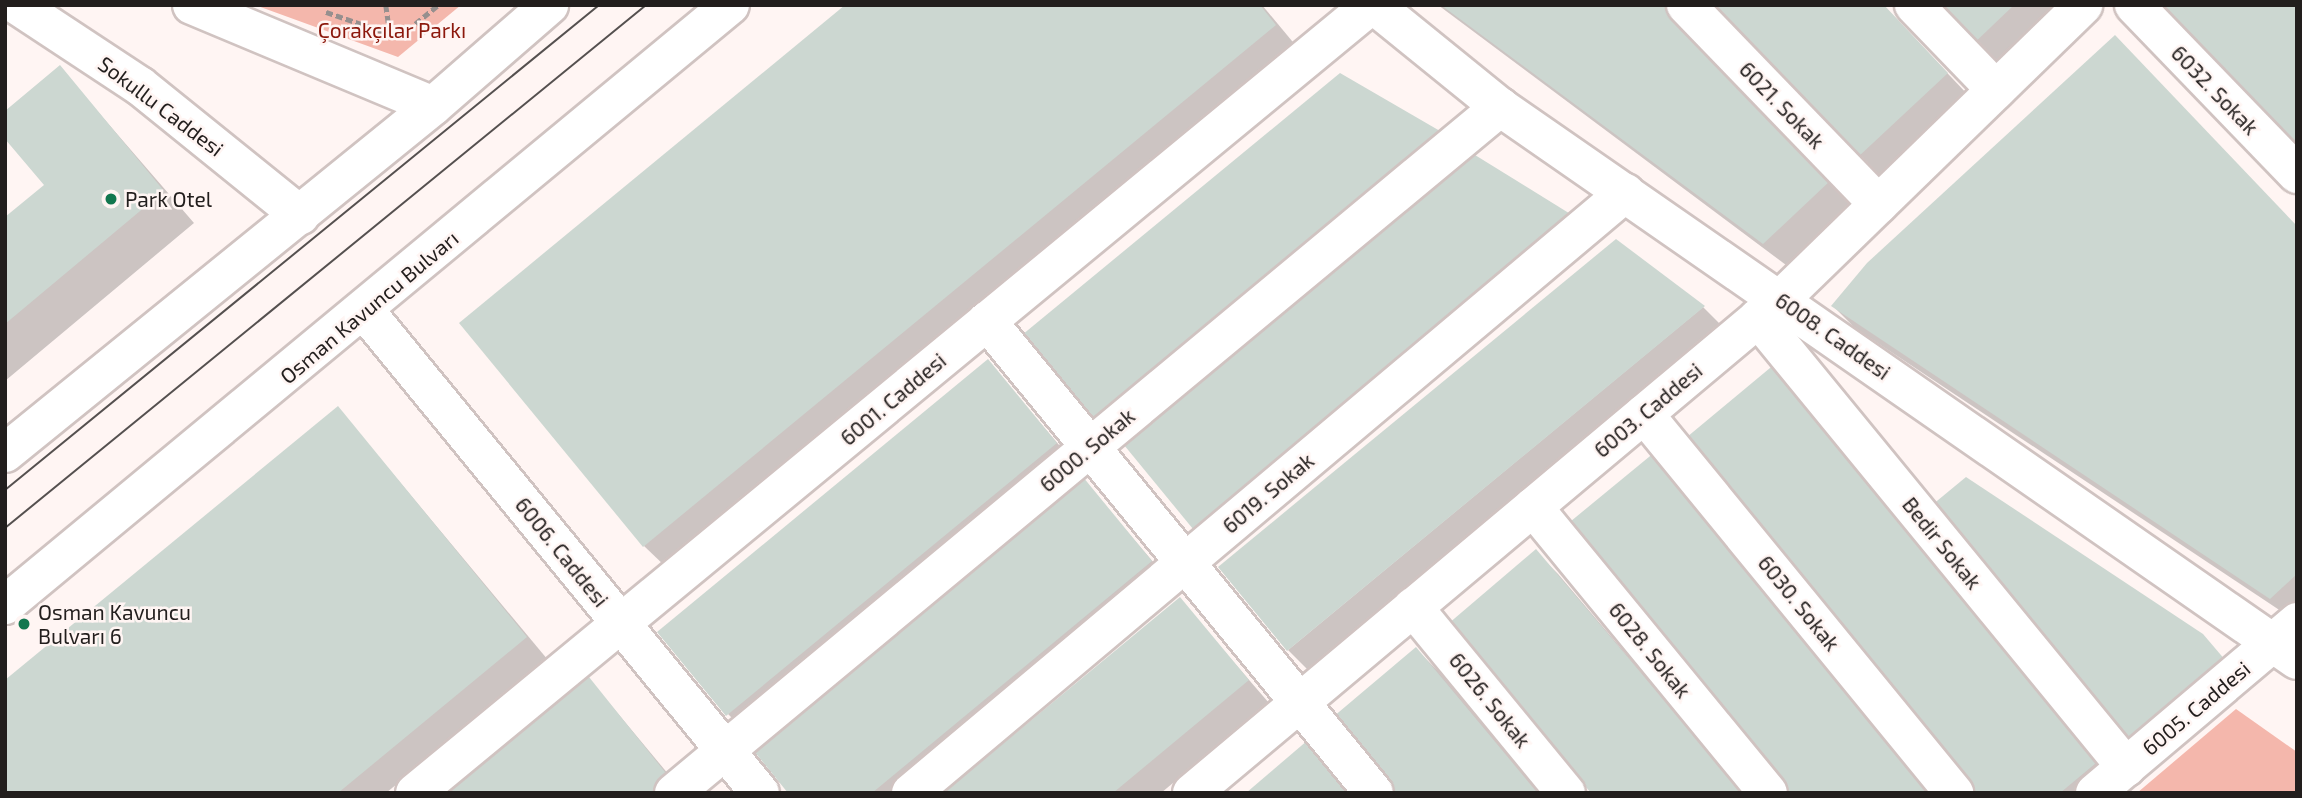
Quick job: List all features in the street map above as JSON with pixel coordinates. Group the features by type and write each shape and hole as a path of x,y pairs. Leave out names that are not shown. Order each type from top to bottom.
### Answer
{"main road":[{"name":"Sokullu Caddesi","path":"17,5 140,86 300,215"},
{"path":"192,5 433,106"},
{"path":"5,453 433,106 549,5"},
{"name":"Osman Kavuncu Bulvarı","path":"5,604 365,311 730,5"},
{"name":"6008. Caddesi","path":"1372,5 1500,107 1625,193 1769,309 2289,641"},
{"name":"6001. Caddesi","path":"415,793 1372,5"},
{"name":"6021. Sokak","path":"1686,5 1878,204"},
{"path":"1914,5 1996,90"},
{"name":"6003. Caddesi","path":"1192,793 1769,309 2083,5"},
{"name":"6032. Sokak","path":"2134,5 2297,174"},
{"name":"6000. Sokak","path":"674,793 1500,107"},
{"name":"6019. Sokak","path":"911,793 1625,193"},
{"name":"Bedir Sokak","path":"1769,309 2126,767"},
{"name":"6006. Caddesi","path":"365,311 760,793"},
{"path":"987,321 1374,793"},
{"name":"6030. Sokak","path":"1644,414 1954,793"},
{"name":"6028. Sokak","path":"1533,507 1768,793"},
{"name":"6026. Sokak","path":"1413,607 1566,793"},
{"name":"6005. Caddesi","path":"2095,793 2289,641"}],"path":[{"path":"386,5 390,33"},
{"path":"317,9 399,37 438,5"}],"green space":[{"name":"Çorakçılar Parkı","path":"255,5 461,5 398,57"},
{"path":"2236,709 2297,752 2297,793 2137,793"}],"building":[{"path":"845,5 1260,5 1276,25 643,547 459,323"},
{"path":"1441,5 1666,5 1831,180 1763,244"},
{"path":"1715,5 1884,5 1948,73 1858,157"},
{"path":"1928,5 2014,5 1969,48"},
{"path":"2152,5 2297,5 2297,158"},
{"path":"2115,35 2297,226 2297,574 2270,599 1831,306 1867,263"},
{"path":"60,65 164,191 5,324 5,217 44,185 5,139 5,111"},
{"path":"1340,73 1440,131 1091,419 1022,335"},
{"path":"1475,155 1572,215 1193,529 1124,445"},
{"path":"1616,239 1705,306 1287,651 1218,567"},
{"path":"988,359 1057,443 726,716 657,632"},
{"path":"1776,363 2102,758 2060,793 1971,793 1681,442"},
{"path":"338,406 527,637 338,793 5,793 5,680"},
{"path":"1655,452 1933,793 1783,793 1565,526"},
{"path":"1083,477 1152,561 872,793 788,793 753,750"},
{"path":"1966,477 2203,634 2226,661 2127,746 1926,510"},
{"path":"1536,549 1743,793 1591,793 1448,624"},
{"path":"1180,597 1249,680 1113,793 943,793"},
{"path":"1416,647 1538,793 1396,793 1333,717"},
{"path":"585,672 669,777 650,793 437,793"},
{"path":"1308,740 1353,793 1246,793"}],"tram line":[{"path":"5,490 599,5"},
{"path":"5,528 646,5"}],"place":[{"name":"Park Otel","path":"111,199"},
{"name":"Osman Kavuncu Bulvarı 6","path":"24,624"}]}
